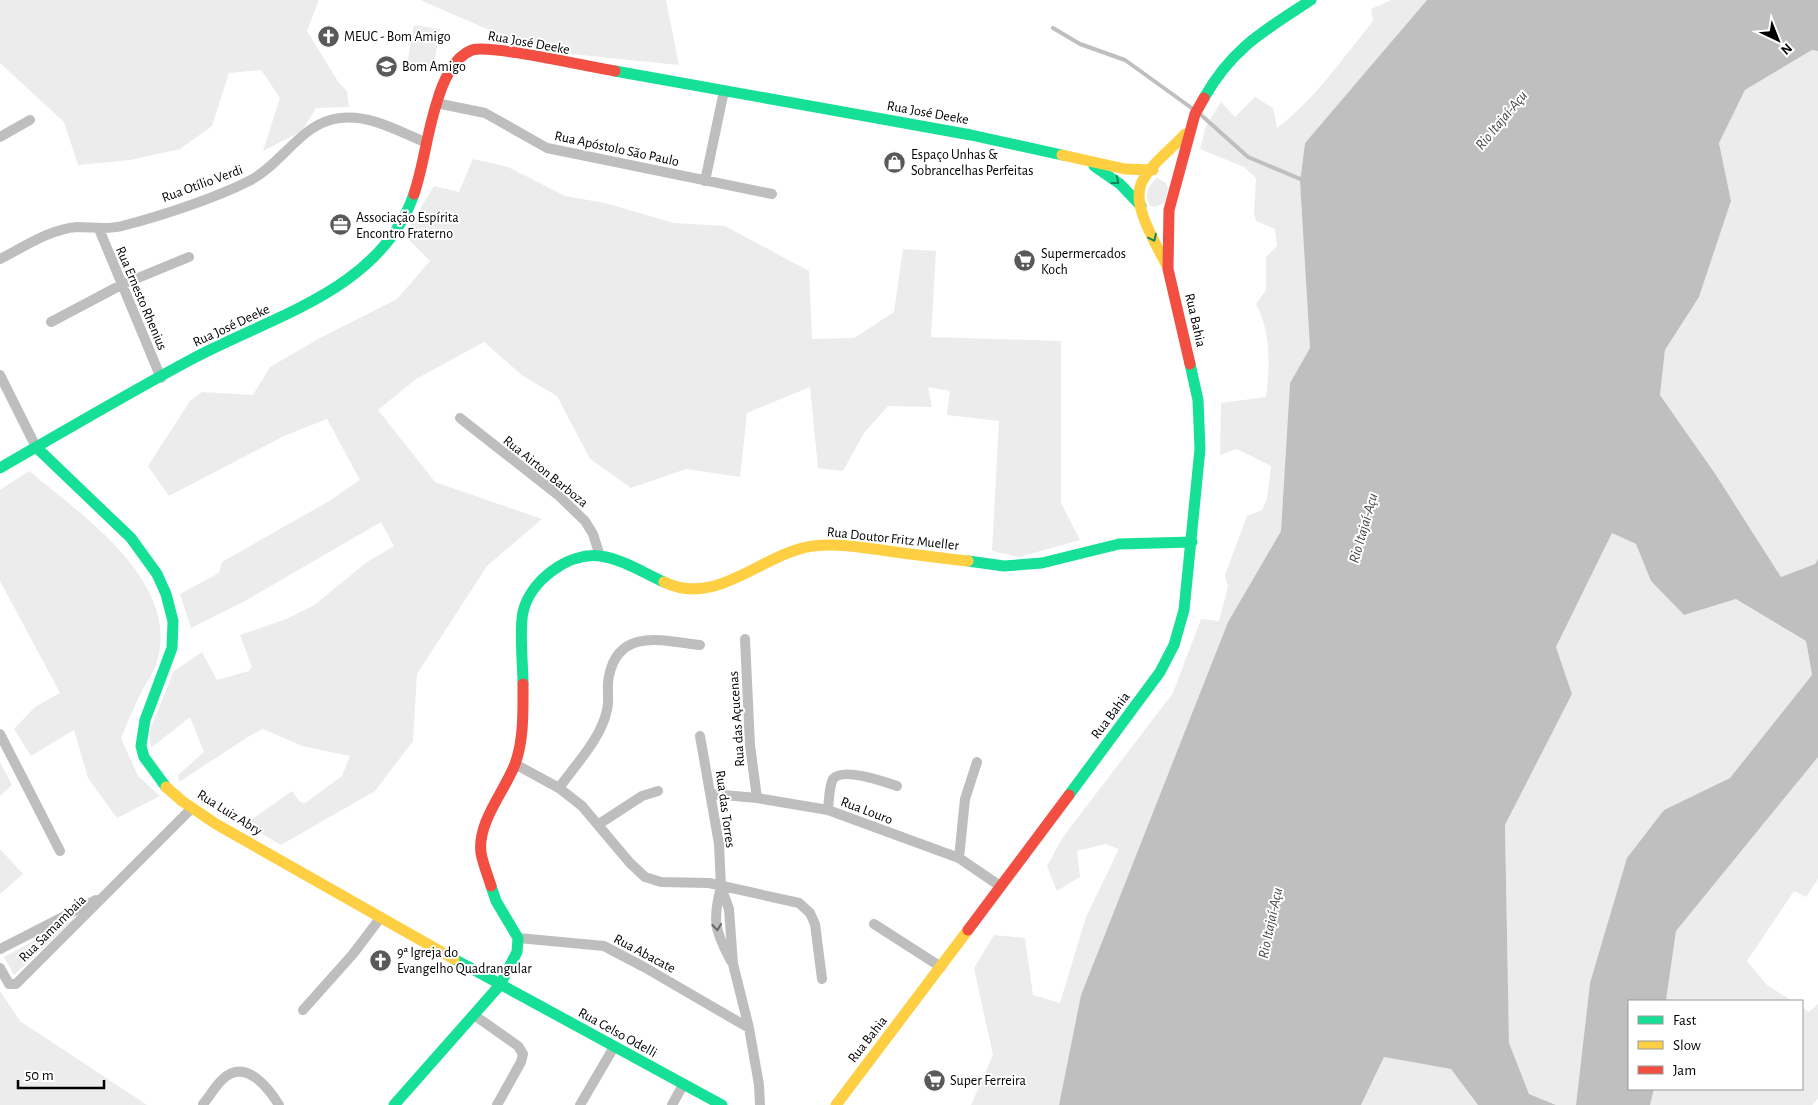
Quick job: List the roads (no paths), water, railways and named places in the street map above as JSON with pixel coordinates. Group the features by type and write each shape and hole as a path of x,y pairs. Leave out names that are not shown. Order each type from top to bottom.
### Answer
{"street":[{"name":"Rua Bahia","path":"836,1105 1160,672 1174,644 1184,610 1200,449 1198,400 1168,269 1161,212 1176,179 1194,114 1204,95 1224,68 1249,42 1275,22 1311,0"},
{"name":"Rua José Deeke","path":"0,468 205,352 317,301 362,268 398,230 410,207 436,102 454,66 463,56 477,49 491,49 971,135 1087,162 1124,169 1165,172 1176,179"},
{"path":"705,181 724,91"},
{"name":"Rua Apóstolo São Paulo","path":"436,102 485,114 546,148 772,194"},
{"name":"Rua Otílio Verdi","path":"0,259 54,233 76,227 99,229 121,226 251,180 274,164 310,130 325,121 340,118 369,120 427,143"},
{"path":"0,137 30,120"},
{"name":"Rua Bahia","path":"1168,269 1149,229 1141,206 1139,193 1141,184 1189,130"},
{"name":"Rua José Deeke","path":"1087,162 1120,184 1141,206"},
{"path":"1141,206 1161,212"},
{"name":"Rua Ernesto Rhenius","path":"99,229 161,378"},
{"path":"51,322 121,285 189,258"},
{"path":"0,375 36,447"},
{"name":"Rua Airton Barboza","path":"460,418 558,495 585,521 593,534 600,556"},
{"name":"Rua Luiz Abry","path":"36,447 131,538 159,580 172,615 173,643 163,677 143,725 143,756 157,776 192,808 221,827 500,985"},
{"name":"Rua Doutor Fritz Mueller","path":"518,938 496,901 481,852 485,827 495,800 515,764 523,723 523,613 532,589 556,568 580,558 600,556 624,563 676,588 693,590 713,587 812,546 843,545 1004,566 1042,563 1119,544 1192,542"},
{"path":"559,788 600,730 607,710 609,676 618,653 629,644 647,639 700,645"},
{"name":"Rua das Açucenas","path":"745,639 750,745 757,798"},
{"path":"0,734 60,851"},
{"name":"Rua das Torres","path":"700,736 712,794 719,844 721,887 729,909 733,964 759,1085 760,1105"},
{"path":"959,858 965,799 976,762"},
{"path":"515,764 559,788 582,806 630,863 645,877 662,882 710,884 799,903 810,912 815,924 822,979"},
{"path":"828,810 832,780 837,776 847,774 871,778 897,786"},
{"path":"599,824 642,796 658,792"},
{"name":"Rua Louro","path":"712,794 757,798 828,810 959,858 1000,886"},
{"name":"Rua Samambaia","path":"0,968 9,984 16,984 192,808"},
{"name":"Rua Samambaia","path":"0,949 104,896"},
{"path":"304,1010 353,954 381,917"},
{"path":"874,924 941,967"},
{"path":"394,1105 500,985 512,965 517,952 518,938"},
{"name":"Rua Abacate","path":"518,938 604,946 644,966 748,1028"},
{"name":"Rua Celso Odelli","path":"500,985 722,1105"},
{"path":"474,1015 518,1046 523,1054 521,1062 497,1105"},
{"path":"580,1105 614,1047"},
{"path":"203,1104 223,1078 234,1072 246,1072 260,1080 279,1105"},
{"path":"672,1105 683,1085"}],"water":[{"name":"Rio Itajaí-Açu","path":"1427,0 1818,0 1818,51 1812,50 1745,90 1719,143 1731,201 1699,297 1665,350 1660,395 1716,475 1781,577 1815,564 1818,559 1818,757 1676,931 1666,1000 1628,1000 1628,1090 1654,1090 1650,1105 1576,1105 1590,983 1627,858 1664,810 1730,778 1812,675 1806,641 1736,599 1684,615 1651,581 1636,544 1612,533 1556,647 1572,694 1505,825 1509,1043 1529,1094 1556,1105 1478,1105 1451,1069 1384,1057 1361,1105 1059,1105 1081,995 1228,622 1281,531 1290,383 1310,348 1300,182 1305,143"}],"waterway":[{"path":"1053,28 1080,44 1125,60 1193,109"},
{"path":"1200,114 1248,157 1305,181"}],"place":[{"name":"MEUC - Bom Amigo","path":"328,36"},
{"name":"Bom Amigo","path":"386,66"},
{"name":"Espaço Unhas & Sobrancelhas Perfeitas","path":"895,162"},
{"name":"Associação Espírita Encontro Fraterno","path":"340,225"},
{"name":"Supermercados Koch","path":"1025,261"},
{"name":"9ª Igreja do Evangelho Quadrangular","path":"381,960"},
{"name":"Super Ferreira","path":"934,1080"}]}
